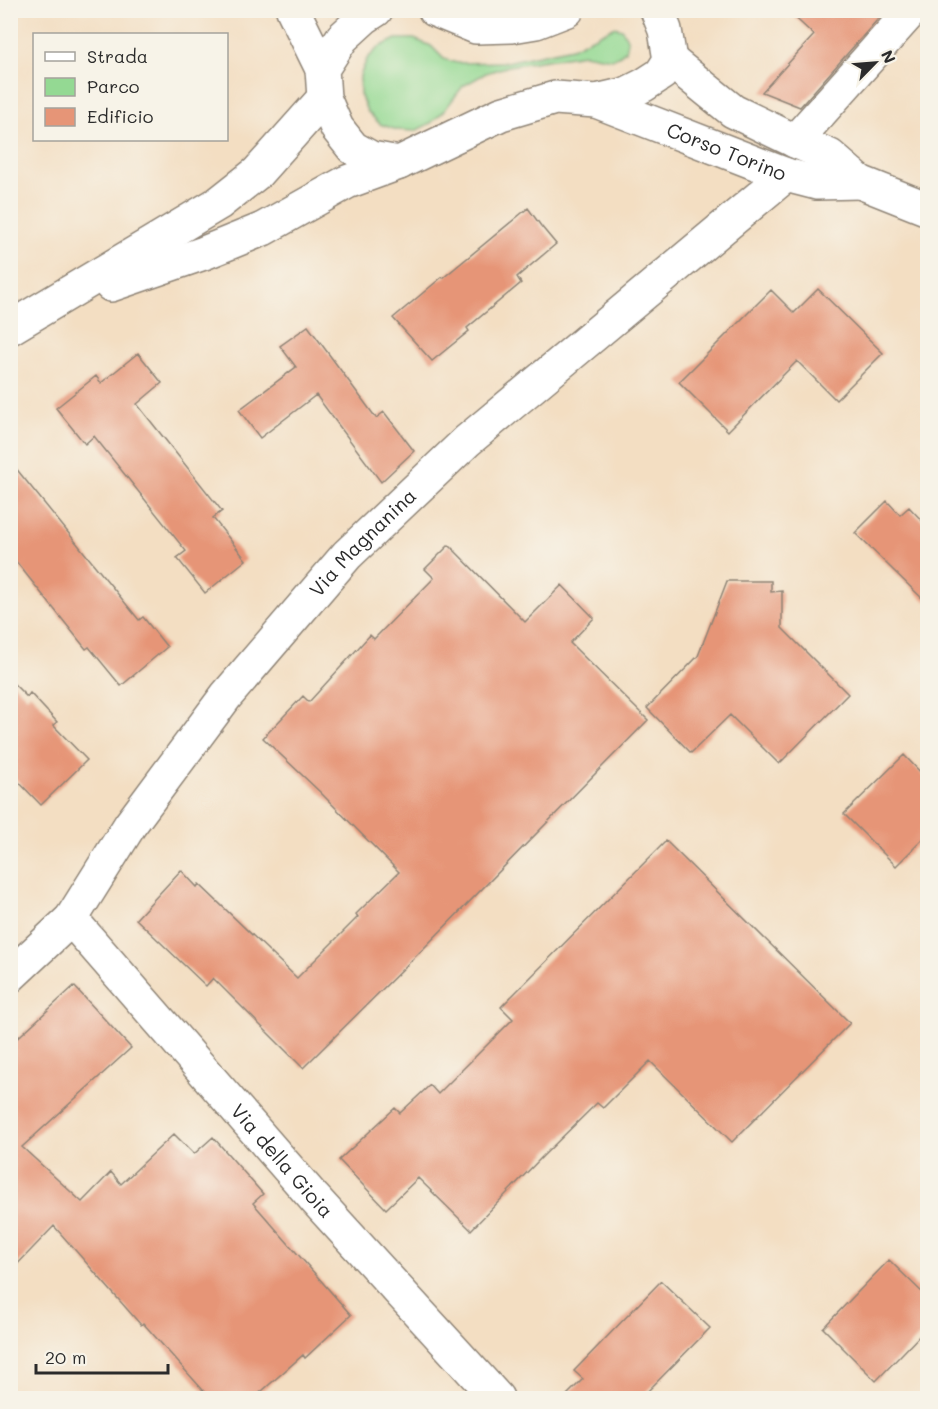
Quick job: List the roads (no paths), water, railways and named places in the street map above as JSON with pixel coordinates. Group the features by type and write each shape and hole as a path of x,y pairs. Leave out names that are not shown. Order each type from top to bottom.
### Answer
{"main road":[{"path":"293,10 323,84 337,128 353,148 371,158 399,163"},
{"path":"10,328 219,203 257,173 323,84 342,38 376,10"},
{"path":"435,10 476,27 512,26 536,22 567,10"},
{"path":"795,141 912,10"},
{"path":"49,306 204,253 263,229 347,182 399,163 501,114 555,98 596,101 626,93 644,85 661,74 668,28"},
{"name":"Corso Torino","path":"668,28 733,111 830,156 860,182 927,209"},
{"name":"Corso Torino","path":"596,101 786,175 817,183 860,182"},
{"name":"Via Magnanina","path":"10,976 71,919 130,825 226,696 347,555 467,441 786,175"},
{"name":"Via della Gioia","path":"71,919 314,1198 497,1398"}]}
